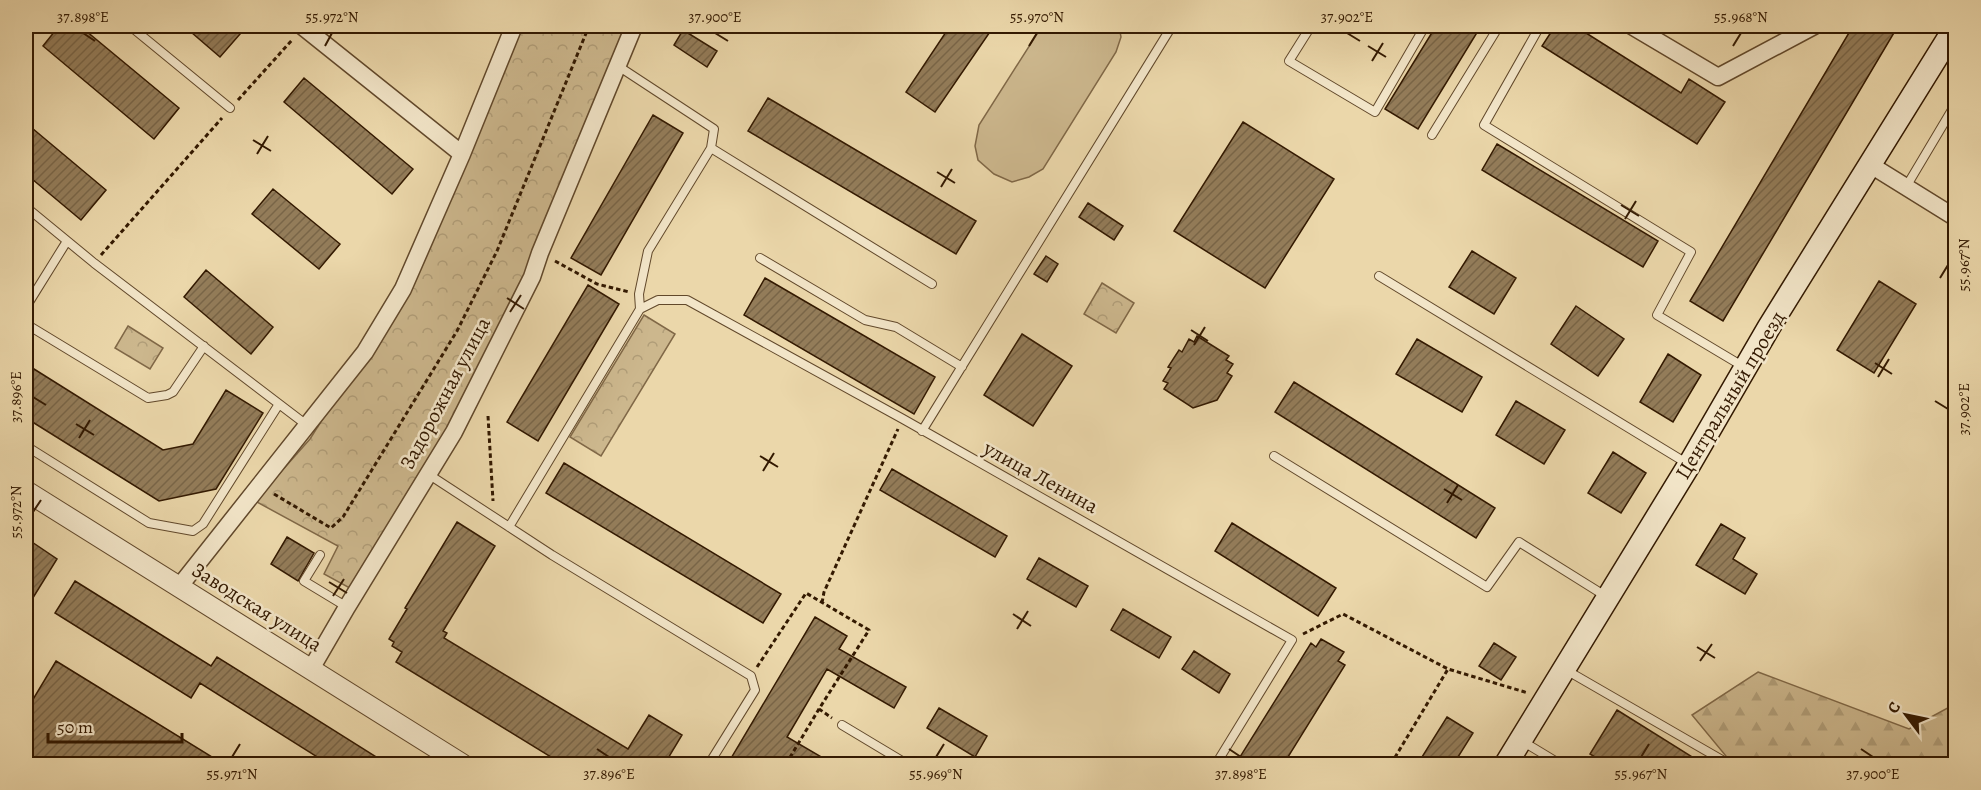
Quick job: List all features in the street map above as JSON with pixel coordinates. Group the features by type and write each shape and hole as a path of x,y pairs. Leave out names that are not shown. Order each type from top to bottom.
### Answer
{"main road":[{"name":"Центральный проезд","path":"1506,765 1869,164 1956,26"}],"street":[{"path":"303,26 462,154"},
{"path":"179,587 365,352 403,289 462,154 514,26"},
{"name":"Задорожная улица","path":"311,669 454,432 470,401 532,277 634,26"},
{"path":"1632,26 1718,77 1814,26"},
{"path":"1869,164 1956,218"},
{"name":"Заводская улица","path":"26,491 462,765"}],"lane":[{"path":"130,26 230,108"},
{"path":"922,431 1172,26"},
{"path":"1311,26 1289,61 1375,112 1425,26"},
{"path":"1432,135 1499,26"},
{"path":"1540,26 1484,125 1691,252 1657,315 1746,368"},
{"path":"509,527 639,309 639,294 648,251 711,148 714,129 618,66"},
{"path":"1906,187 1956,104"},
{"path":"711,148 932,284"},
{"path":"26,207 94,263 308,426"},
{"path":"26,307 67,241"},
{"path":"760,258 865,320 896,327 962,367"},
{"path":"1379,276 1689,465"},
{"name":"улица Ленина","path":"639,309 658,300 687,300 903,419 1292,640"},
{"path":"26,324 148,398 173,392 204,346"},
{"path":"26,446 149,523 193,531 203,524 279,404"},
{"path":"1274,456 1487,587 1519,542 1607,597"},
{"path":"428,474 509,527 751,676 755,690 709,765"},
{"path":"320,555 304,581 347,607"},
{"path":"1216,765 1292,640"},
{"path":"1564,669 1729,765"},
{"path":"842,725 908,765"},
{"path":"1521,741 1560,765"}],"path":[{"path":"94,263 303,26"},
{"path":"260,485 331,528 343,517 462,321 497,251 590,26"},
{"path":"540,253 597,284 639,294"},
{"path":"488,416 494,517"},
{"path":"822,603 824,592 903,419"},
{"path":"751,676 807,593 868,630 786,765"},
{"path":"1292,640 1343,614 1448,669 1511,689 1547,697"},
{"path":"1391,765 1448,669"},
{"path":"819,709 842,725"}],"green space":[{"path":"514,26 635,26 532,277 357,592 324,574 338,546 255,501 310,439 365,352"},
{"path":"1042,26 1119,26 1121,37 1116,52 1043,169 1029,177 1012,182 994,174 978,160 975,146 979,125"},
{"path":"1102,283 1134,303 1116,333 1084,314"},
{"path":"644,315 675,334 601,456 570,437"},
{"path":"128,326 163,348 150,369 115,348"},
{"path":"1758,672 1909,729 1955,704 1955,764 1722,764 1726,756 1692,715"}],"building":[{"path":"59,26 80,26 179,108 154,139 43,46"},
{"path":"184,26 247,26 220,57"},
{"path":"950,26 994,26 935,112 906,92"},
{"path":"1436,26 1481,26 1418,129 1385,109"},
{"path":"1555,26 1591,26 1586,33 1681,93 1689,79 1725,102 1697,144 1542,46"},
{"path":"1853,26 1898,26 1723,321 1690,301"},
{"path":"683,30 717,51 707,67 674,45"},
{"path":"304,78 413,169 392,194 284,102"},
{"path":"768,98 976,221 956,254 748,131"},
{"path":"653,115 683,133 601,275 571,258"},
{"path":"1243,122 1334,179 1265,288 1174,231"},
{"path":"26,123 106,190 81,220 26,174"},
{"path":"1497,144 1658,241 1643,267 1482,170"},
{"path":"273,189 340,244 319,269 252,214"},
{"path":"1088,203 1123,226 1114,240 1079,217"},
{"path":"1472,251 1516,278 1494,314 1449,287"},
{"path":"1046,256 1058,264 1047,282 1034,274"},
{"path":"206,270 273,327 251,354 184,297"},
{"path":"765,278 935,377 914,414 744,315"},
{"path":"1879,281 1916,304 1874,373 1837,350"},
{"path":"588,285 619,304 538,441 507,422"},
{"path":"1576,306 1624,339 1598,376 1551,344"},
{"path":"1022,334 1072,366 1033,426 984,395"},
{"path":"1197,336 1229,356 1226,360 1233,364 1227,373 1232,376 1217,400 1193,408 1164,389 1168,383 1163,381 1171,368 1168,367 1179,350 1182,352 1189,339 1194,342"},
{"path":"1417,339 1482,377 1462,412 1396,374"},
{"path":"1668,354 1701,375 1673,422 1640,402"},
{"path":"26,364 163,450 193,444 226,390 263,413 216,489 159,501 26,418"},
{"path":"1294,382 1495,508 1476,538 1275,412"},
{"path":"1516,401 1565,430 1544,464 1496,435"},
{"path":"1613,452 1646,473 1621,513 1588,493"},
{"path":"564,463 781,594 763,623 546,493"},
{"path":"892,469 1007,536 995,557 880,490"},
{"path":"457,522 495,546 443,631 447,633 444,638 628,749 649,715 682,735 664,765 564,765 396,662 402,652 392,646 394,642 389,639"},
{"path":"1232,523 1336,588 1318,616 1215,551"},
{"path":"1721,524 1745,538 1733,559 1757,574 1745,594 1696,565"},
{"path":"287,537 314,553 298,581 271,564"},
{"path":"26,538 57,559 26,609"},
{"path":"1039,558 1088,586 1076,607 1027,579"},
{"path":"75,581 211,666 217,657 389,765 330,765 200,683 191,698 55,613"},
{"path":"1123,609 1171,637 1159,658 1111,630"},
{"path":"815,617 847,636 839,649 906,687 894,708 827,669 787,737 835,765 727,765"},
{"path":"1321,639 1344,652 1338,661 1345,665 1283,765 1235,765 1311,643 1316,647"},
{"path":"1494,643 1516,657 1501,680 1479,666"},
{"path":"1194,651 1230,674 1219,693 1182,669"},
{"path":"56,661 225,765 26,765 26,711"},
{"path":"939,708 987,736 975,757 927,728"},
{"path":"1617,710 1705,765 1608,765 1590,754"},
{"path":"1447,717 1473,733 1453,765 1417,765"}]}
